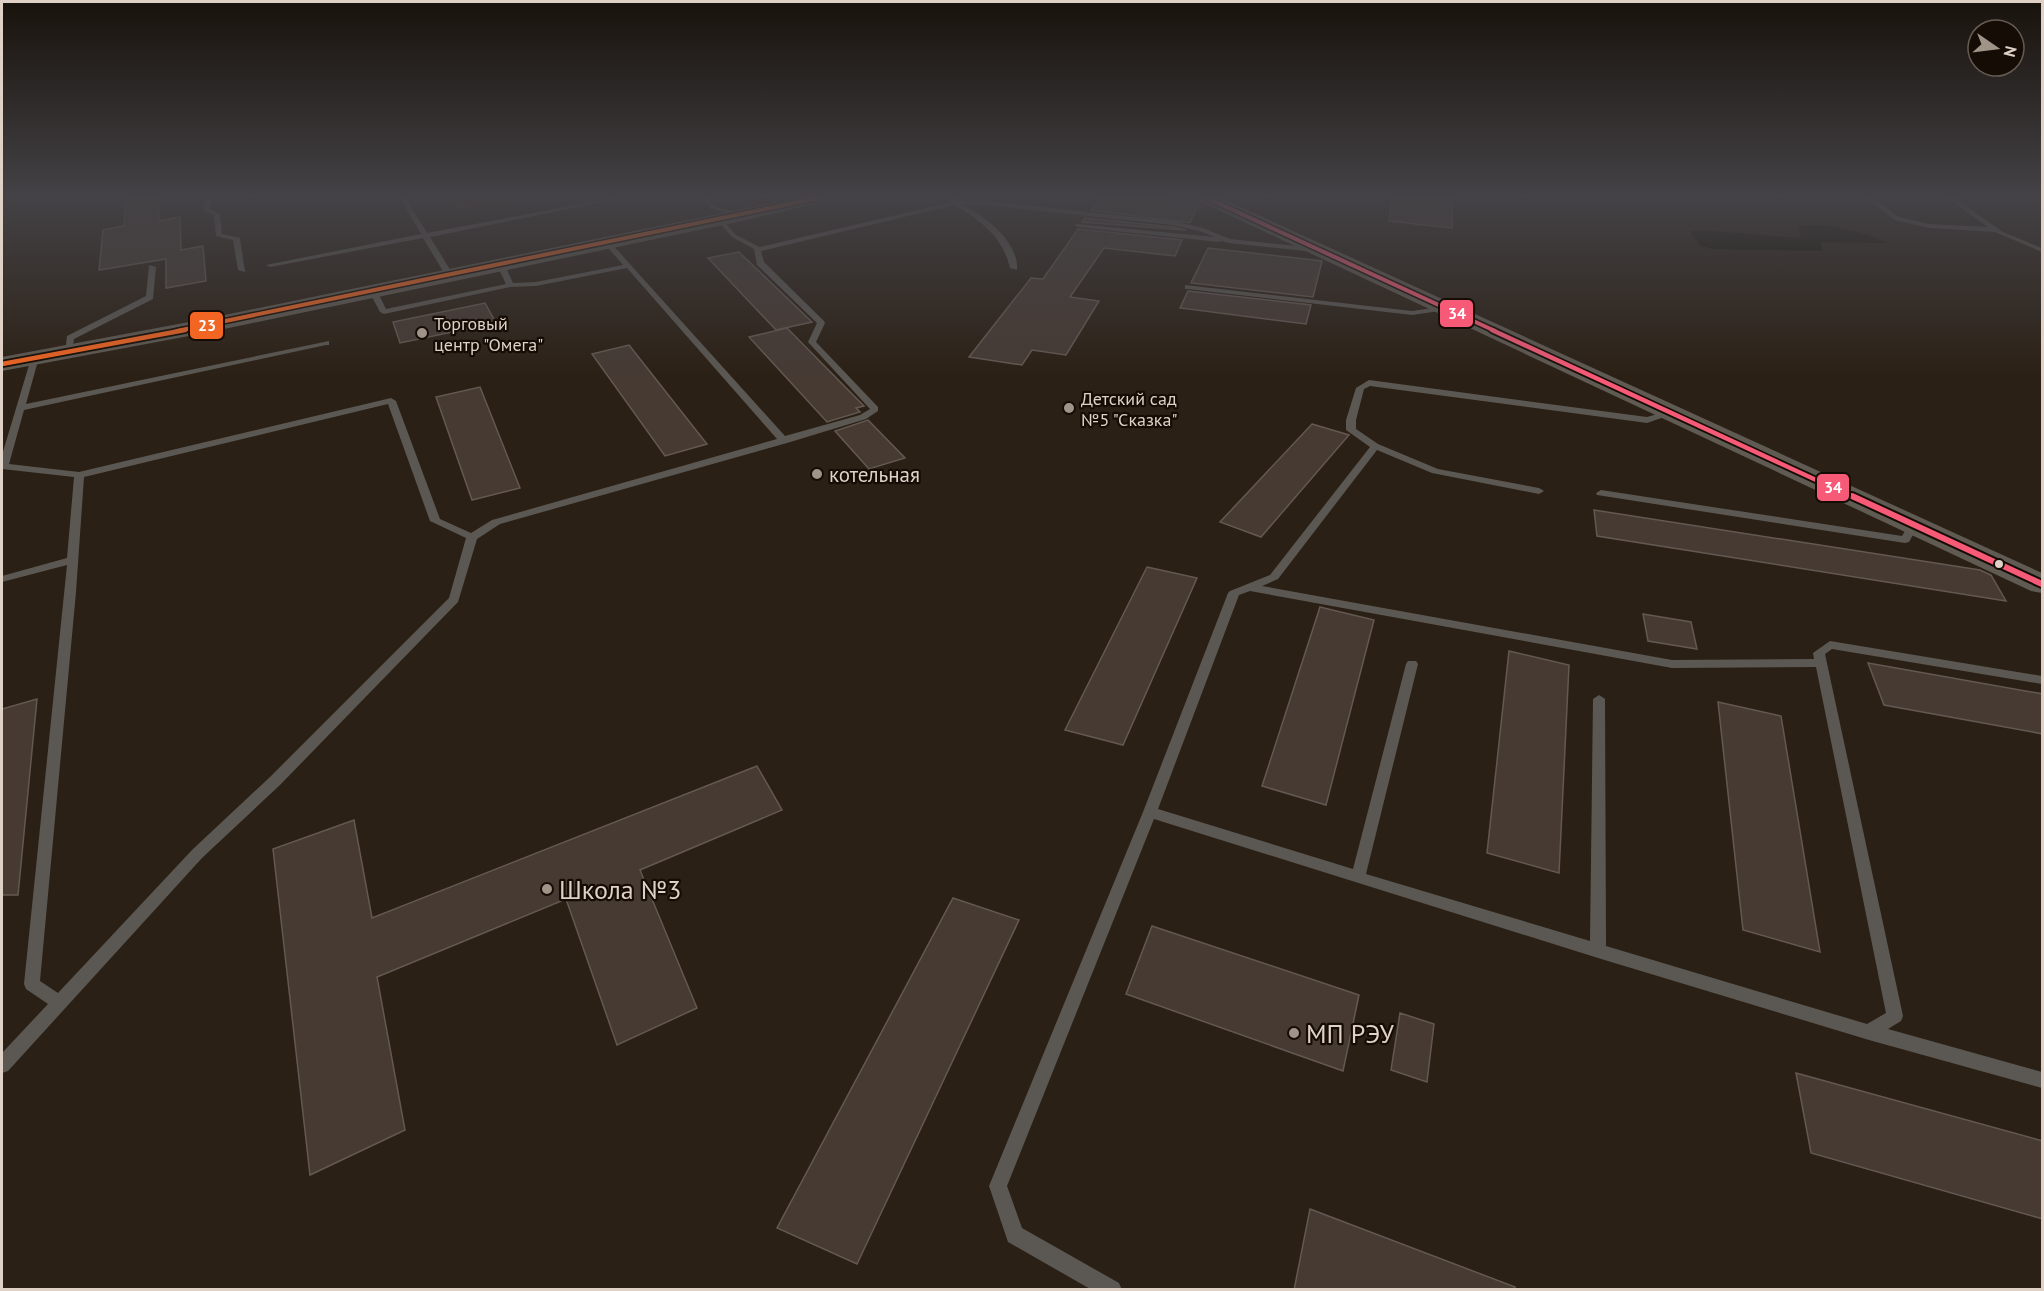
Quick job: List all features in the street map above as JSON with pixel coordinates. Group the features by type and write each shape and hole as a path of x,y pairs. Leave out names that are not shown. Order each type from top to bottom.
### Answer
{"street":[{"path":"2,363 534,258"},
{"path":"1340,258 2043,584"}],"lane":[{"path":"240,258 242,270"},
{"path":"270,265 304,258"},
{"path":"439,258 450,276"},
{"path":"621,258 784,441"},
{"path":"2,1065 197,854 275,781 454,599 472,537 496,522 784,441 863,417 876,409 812,342 821,324 760,263 759,258"},
{"path":"1012,258 1014,268"},
{"path":"501,265 510,285"},
{"path":"373,291 384,312 510,285 536,284 628,266"},
{"path":"68,351 70,338 150,297 152,267"},
{"path":"1188,286 1412,313 1447,308"},
{"path":"20,408 326,343"},
{"path":"35,357 3,466 79,475 391,401 435,521 472,537"},
{"path":"1539,491 1435,471 1375,446 1351,430 1351,420 1360,388 1369,383 1647,420 1671,413"},
{"path":"1112,1290 1015,1235 998,1186 1150,812 1234,593 1274,577 1375,446"},
{"path":"59,1003 32,984 79,475"},
{"path":"1601,493 1905,540 1914,524"},
{"path":"2,579 72,560"},
{"path":"1250,587 1672,664 1821,663"},
{"path":"1869,1032 1895,1016 1819,653 1830,645 2043,680"},
{"path":"1358,877 1412,664"},
{"path":"1598,951 1599,699"},
{"path":"1150,812 1598,951 1869,1032 2043,1080"}],"building":[{"path":"100,258 204,258 206,281 166,288 166,259 99,270"},
{"path":"708,258 746,258 812,322 776,330"},
{"path":"1058,258 1097,258 1070,297 1099,301 1066,355 1032,350 1022,365 969,357 1031,278 1043,279"},
{"path":"1203,258 1298,258 1322,261 1313,297 1191,283"},
{"path":"1188,291 1311,305 1306,324 1180,308"},
{"name":"Торговый центр \"Омега\"","path":"485,303 496,323 400,343 393,322"},
{"path":"787,328 864,406 856,408 860,412 827,422 749,337"},
{"path":"629,345 707,444 665,456 592,354"},
{"path":"480,387 520,488 472,500 436,397"},
{"path":"868,420 905,458 869,469 835,431"},
{"path":"1312,424 1349,435 1261,537 1220,522"},
{"path":"1594,510 1980,570 1991,575 2006,601 1597,536"},
{"path":"1147,567 1197,578 1123,745 1065,730"},
{"path":"1320,607 1374,620 1326,805 1262,786"},
{"path":"1643,614 1691,622 1697,649 1648,641"},
{"path":"1509,651 1569,665 1559,873 1487,853"},
{"path":"1868,663 2043,694 2043,734 1884,705"},
{"path":"37,699 18,895 2,895 2,709"},
{"path":"1718,702 1781,716 1820,952 1743,930"},
{"path":"757,766 782,810 640,870 697,1008 617,1045 566,899 377,977 405,1130 310,1175 273,849 354,820 372,918"},
{"path":"953,898 1019,920 857,1264 777,1228"},
{"name":"МП РЭУ","path":"1152,926 1359,995 1343,1071 1126,994"},
{"path":"1400,1013 1434,1024 1427,1082 1391,1070"},
{"path":"1796,1073 2043,1141 2043,1219 1811,1153"},
{"path":"1310,1209 1515,1287 1515,1290 1294,1290"}],"transit line":[{"name":"23","path":"2,364 205,326 533,258"},
{"name":"34","path":"1337,258 2042,584"}],"place":[{"name":"Торговый центр \"Омега\"","path":"422,333"},
{"name":"Детский сад №5 \"Сказка\"","path":"1069,408"},
{"name":"котельная","path":"817,474"},
{"name":"Школа №3","path":"547,889"},
{"name":"МП РЭУ","path":"1294,1033"}]}
